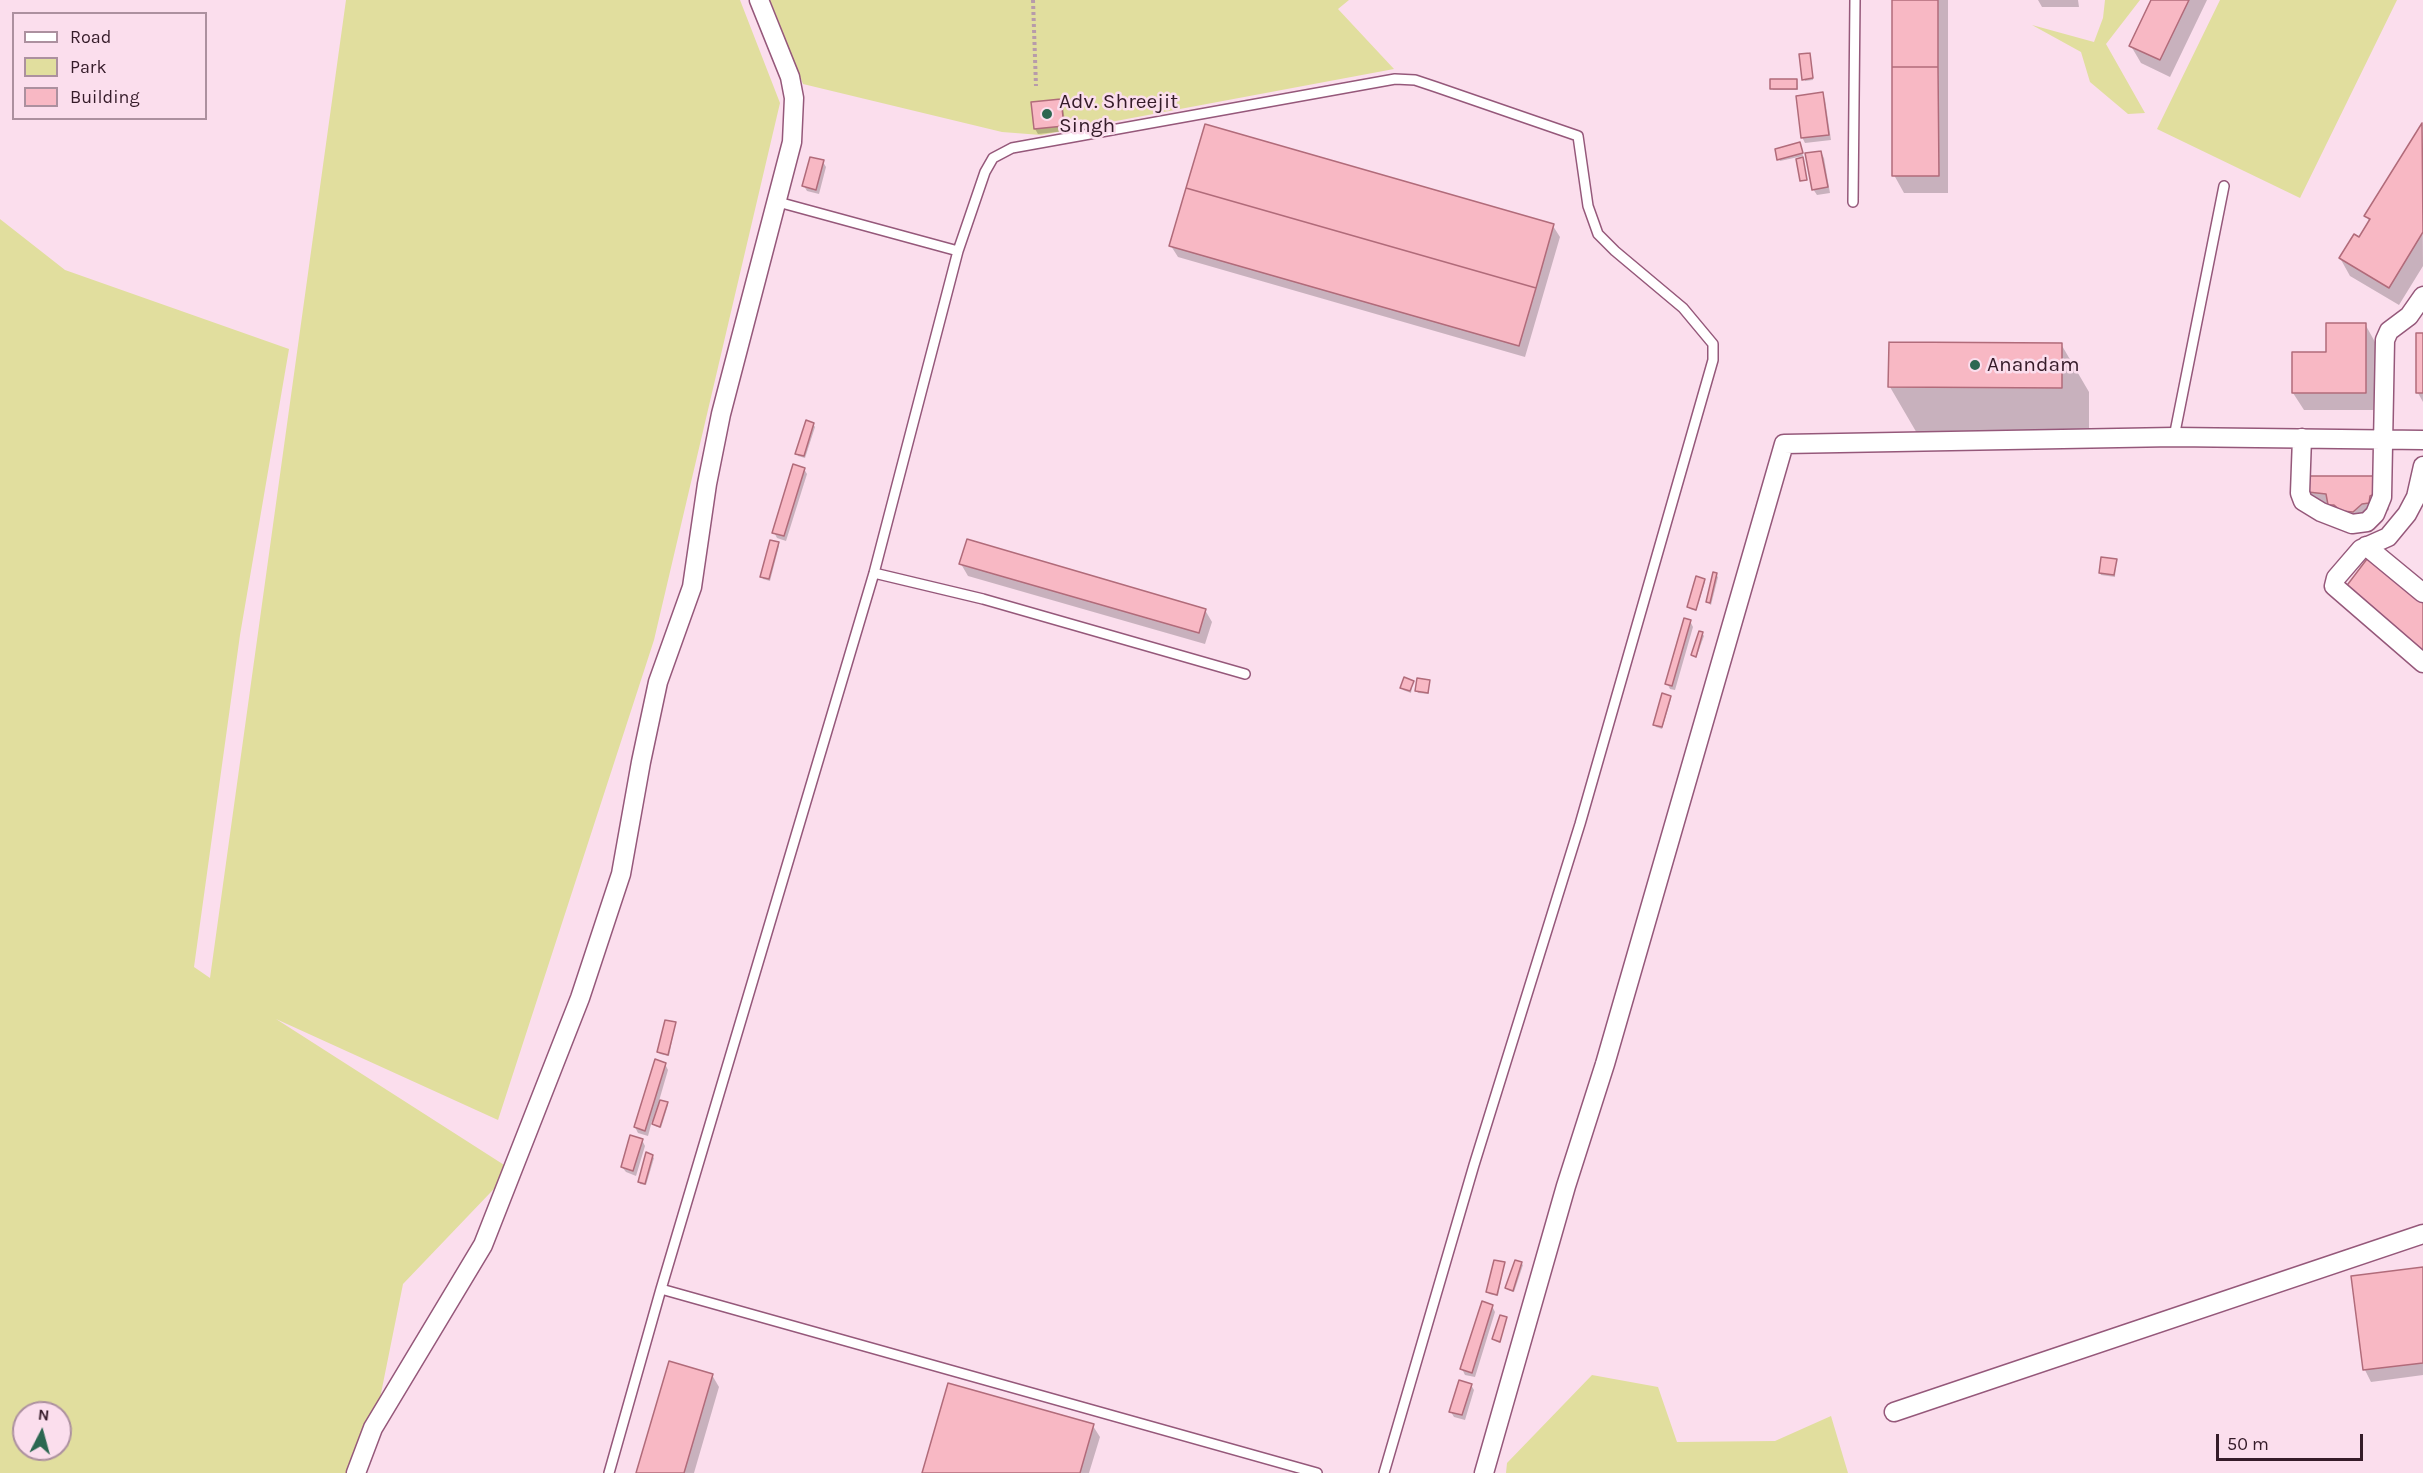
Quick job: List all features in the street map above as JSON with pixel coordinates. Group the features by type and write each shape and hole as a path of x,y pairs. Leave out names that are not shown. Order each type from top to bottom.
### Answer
{"street":[{"path":"356,1473 373,1428 483,1245 580,998 621,874 658,682 692,587 707,484 721,414 792,142 794,98 790,77 759,0"},
{"path":"2302,438 2300,493 2303,501 2321,512 2352,524 2367,522 2375,514 2382,497 2385,340 2389,331 2409,316 2423,296"},
{"path":"1484,1473 1784,444 2174,437 2423,440"},
{"path":"2423,466 2416,497 2407,514 2388,537 2361,549 2336,578 2334,586 2423,663"},
{"path":"2366,546 2423,593"},
{"path":"1894,1412 2423,1234"}],"lane":[{"path":"1853,202 1855,0"},
{"path":"609,1473 661,1289 874,573 958,251 985,172 993,158 1012,148 1395,79 1415,80 1578,136 1588,206 1598,234 1614,251 1683,308 1713,344 1713,360 1583,812 1471,1177 1384,1473"},
{"path":"2174,437 2224,186"},
{"path":"778,202 958,251"},
{"path":"874,573 983,599 1245,674"},
{"path":"661,1289 1317,1473"}],"path":[{"path":"1033,0 1036,86"}],"green space":[{"path":"346,0 740,0 780,103 654,640 498,1120 276,1019 512,1170 403,1284 365,1473 0,1473 0,219 65,270 289,349 240,635 194,967 210,978"},
{"path":"770,0 1349,0 1338,9 1394,69 1041,135 1002,132 803,84"},
{"path":"2105,0 2140,0 2106,44 2145,113 2128,114 2090,82 2081,52 2032,25 2094,42 2103,18"},
{"path":"2220,0 2397,0 2300,198 2157,129"},
{"path":"1592,1375 1658,1387 1677,1442 1775,1441 1831,1416 1848,1473 1506,1473 1507,1463"}],"building":[{"path":"1892,0 1938,0 1938,67 1892,67"},
{"path":"2151,0 2189,0 2160,60 2129,46"},
{"path":"1810,53 1813,78 1802,80 1799,54"},
{"path":"1892,67 1938,67 1939,176 1892,176"},
{"path":"1770,79 1797,79 1797,89 1770,89"},
{"path":"1823,92 1829,135 1801,138 1796,96"},
{"name":"Adv. Shreejit Singh","path":"1061,99 1064,126 1034,129 1031,102"},
{"path":"2422,123 2423,232 2389,288 2339,258 2354,234 2359,237 2370,219 2364,216"},
{"path":"1205,124 1554,224 1536,288 1186,188"},
{"path":"1800,142 1803,153 1777,160 1775,149"},
{"path":"1821,151 1828,187 1812,190 1805,153"},
{"path":"810,157 824,160 816,190 802,186"},
{"path":"1803,157 1807,180 1800,181 1796,159"},
{"path":"1186,188 1536,288 1519,346 1169,246"},
{"path":"2326,323 2366,323 2366,393 2292,393 2292,352 2326,352"},
{"path":"2416,333 2423,333 2423,393 2416,393"},
{"name":"Anandam","path":"1889,342 2062,343 2062,388 1888,387"},
{"path":"806,420 814,423 804,456 795,454"},
{"path":"793,464 805,468 784,536 772,533"},
{"path":"2308,476 2379,476 2379,492 2370,496 2369,503 2362,504 2353,512 2341,511 2334,505 2328,505 2326,494 2308,492"},
{"path":"967,539 1206,609 1199,633 959,564"},
{"path":"770,540 779,542 769,579 760,577"},
{"path":"2370,555 2423,601 2423,654 2345,588"},
{"path":"2101,557 2117,559 2114,575 2099,573"},
{"path":"1713,572 1717,573 1710,603 1706,602"},
{"path":"1696,576 1705,579 1696,610 1687,607"},
{"path":"1684,618 1691,620 1672,686 1665,684"},
{"path":"1699,631 1703,632 1696,657 1691,655"},
{"path":"1404,677 1414,681 1410,691 1400,688"},
{"path":"1417,678 1430,680 1428,693 1415,691"},
{"path":"1662,693 1671,696 1662,727 1653,725"},
{"path":"665,1020 676,1022 668,1055 657,1052"},
{"path":"655,1059 666,1063 645,1131 634,1127"},
{"path":"660,1100 668,1102 660,1127 652,1124"},
{"path":"630,1135 643,1139 633,1171 621,1167"},
{"path":"646,1152 653,1155 645,1184 638,1182"},
{"path":"1494,1260 1505,1262 1497,1295 1486,1292"},
{"path":"1515,1260 1522,1262 1513,1291 1505,1288"},
{"path":"2423,1267 2423,1363 2363,1370 2351,1276"},
{"path":"1482,1301 1493,1305 1472,1373 1460,1369"},
{"path":"1500,1315 1507,1317 1500,1342 1492,1339"},
{"path":"669,1361 713,1374 684,1473 636,1473"},
{"path":"1459,1380 1472,1384 1462,1415 1449,1412"},
{"path":"948,1383 1094,1424 1080,1473 922,1473"}],"place":[{"name":"Adv. Shreejit Singh","path":"1047,114"},
{"name":"Anandam","path":"1975,365"}]}
